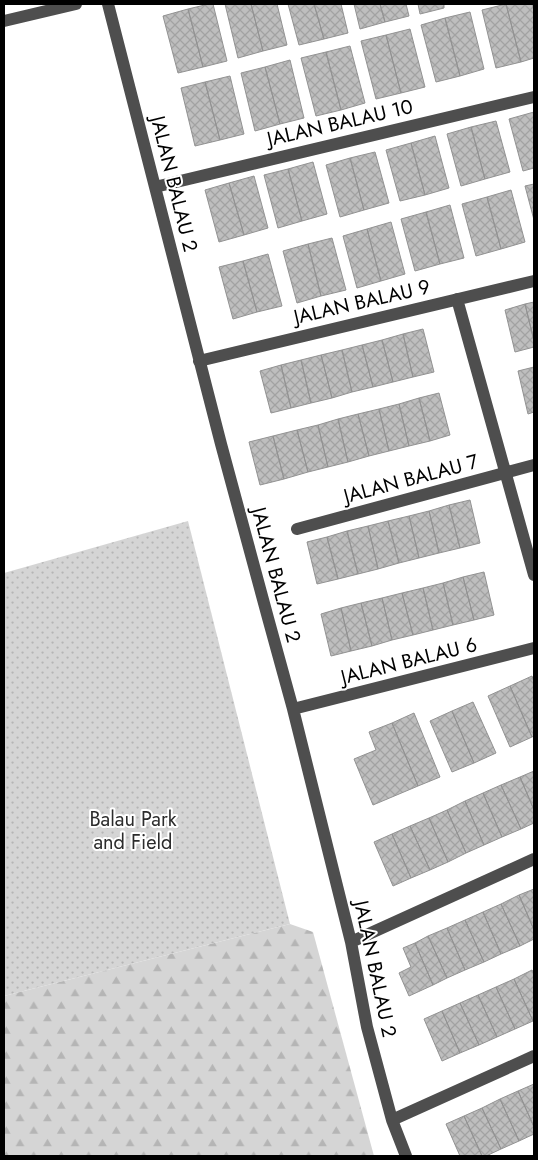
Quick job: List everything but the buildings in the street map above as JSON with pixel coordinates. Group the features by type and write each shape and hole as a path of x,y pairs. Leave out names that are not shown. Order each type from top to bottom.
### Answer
{"street":[{"path":"4,22 76,4"},
{"name":"JALAN BALAU 2","path":"108,4 199,361 293,709 352,942 367,1027 392,1120 406,1156"},
{"name":"JALAN BALAU 10","path":"155,187 534,97"},
{"name":"JALAN BALAU 9","path":"199,361 534,281"},
{"path":"457,299 534,575"},
{"name":"JALAN BALAU 7","path":"297,529 534,465"},
{"name":"JALAN BALAU 6","path":"293,709 534,648"},
{"path":"352,942 534,859"},
{"path":"392,1120 534,1056"}],"green space":[{"name":"Balau Park and Field","path":"188,521 290,924 4,996 4,573"},
{"path":"290,924 313,932 374,1156 4,1156 4,996"}]}
